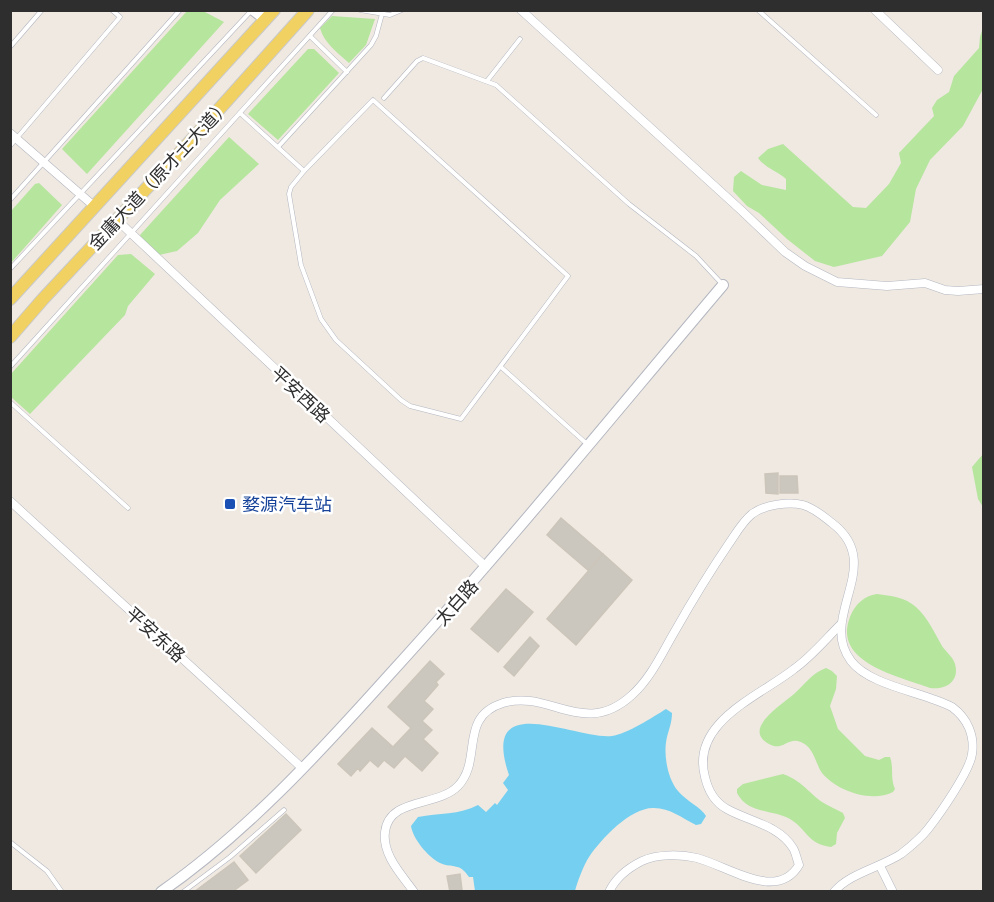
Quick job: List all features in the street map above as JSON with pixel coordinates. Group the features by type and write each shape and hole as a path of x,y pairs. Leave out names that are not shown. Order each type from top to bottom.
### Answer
{"main road":[{"name":"金庸大道（原才士大道）","path":"10,337 308,10"},
{"name":"金庸大道（原才士大道）","path":"10,299 270,15"}],"street":[{"path":"252,10 270,15"},
{"path":"521,10 785,252 805,266 837,282 887,286 925,284 952,290 984,289"},
{"path":"875,10 938,70"},
{"path":"14,136 95,207"},
{"name":"平安西路","path":"117,220 486,567"},
{"name":"太白路","path":"160,891 231,837 348,721 486,567 723,285"},
{"name":"平安东路","path":"10,501 301,767"},
{"path":"414,891 388,856 384,832 394,813 440,798 460,784 466,776 474,730 491,708 515,700 581,714 595,714 610,710 631,696 644,683 705,579 752,514 772,506 803,505 815,510 836,526 846,538 853,555 855,568 840,625 845,652 852,663 873,678 951,707 959,712 966,722 971,737 972,756 967,769 928,830 903,852 880,866 846,880 834,891"},
{"path":"609,891 617,879 631,866 649,858 682,855 699,858 751,885 770,890 784,887 793,879 799,866 793,849 783,836 727,809 716,800 709,790 702,754 709,738 726,716 799,666 840,625"},
{"path":"880,866 892,891"}],"lane":[{"path":"10,47 42,10"},
{"path":"10,146 14,136 120,17 112,10"},
{"path":"10,200 180,10"},
{"path":"10,269 252,10"},
{"path":"10,367 333,10"},
{"path":"360,10 390,15 402,10"},
{"path":"758,10 876,115"},
{"path":"278,147 371,45 382,14"},
{"path":"310,36 347,72"},
{"path":"487,81 520,39"},
{"path":"384,98 417,61 423,58 496,85 629,204 696,256 723,285"},
{"path":"373,100 568,276 461,419 410,406 401,400 336,340 321,319 299,255 289,195 291,187 304,171 373,100"},
{"path":"240,113 304,171"},
{"path":"501,367 588,445"},
{"path":"10,402 128,508"},
{"path":"183,891 242,847 284,810"},
{"path":"10,842 47,871 62,891"}],"green space":[{"path":"187,11 203,11 224,22 87,174 62,149"},
{"path":"332,16 375,19 366,45 349,63 332,47 320,28"},
{"path":"983,27 983,89 963,126 930,160 916,189 910,222 882,256 834,267 815,261 759,213 747,206 733,191 734,177 741,171 762,185 786,190 786,179 758,158 768,149 783,144 853,207 866,208 889,184 901,163 899,153 934,116 932,108 937,100 949,92 954,76 979,48"},
{"path":"308,49 314,49 339,73 278,140 248,114"},
{"path":"229,137 259,164 220,200 198,233 177,251 159,255 142,240 140,235"},
{"path":"39,183 62,205 11,263 11,211 35,184"},
{"path":"131,254 155,274 128,306 125,315 30,414 11,397 11,374 118,255"},
{"path":"983,454 983,507 978,499 972,467"},
{"path":"877,594 907,601 924,616 954,661 955,676 950,684 941,688 930,688 886,672 859,657 851,646 847,633 850,617 860,601"},
{"path":"826,668 837,676 836,689 830,706 838,729 865,756 879,760 890,757 895,789 893,792 865,796 845,790 822,773 806,745 791,741 774,746 762,738 760,731 767,717 813,676"},
{"path":"783,774 800,783 822,802 843,813 845,818 837,833 836,844 831,847 817,843 790,819 747,805 737,793 737,789 743,784"}],"water":[{"path":"666,709 672,713 665,750 671,779 681,795 706,816 701,824 696,825 676,814 654,808 645,809 626,818 609,833 589,857 575,891 475,891 473,877 469,877 462,869 435,860 415,836 411,826 418,817 456,812 478,805 486,812 495,803 497,805 508,790 503,783 509,775 503,748 507,732 519,725 535,724 612,736 632,729"}],"building":[{"path":"778,473 778,494 766,493 765,474"},
{"path":"780,476 797,476 798,493 780,493"},
{"path":"561,518 603,554 589,571 547,535"},
{"path":"603,554 632,580 576,645 547,619"},
{"path":"506,589 533,612 498,652 471,629"},
{"path":"530,637 539,646 514,676 504,667"},
{"path":"430,661 444,674 424,701 433,709 422,721 432,730 423,739 438,753 422,771 405,756 394,768 384,760 378,767 370,760 360,771 358,768 351,776 338,764 372,728 393,747 411,728 388,707"},
{"path":"286,814 301,830 256,873 240,856"},
{"path":"234,862 248,880 232,892 194,892"},
{"path":"460,874 462,890 450,892 447,876"}],"place":[{"name":"婺源汽车站","path":"230,504"}]}
